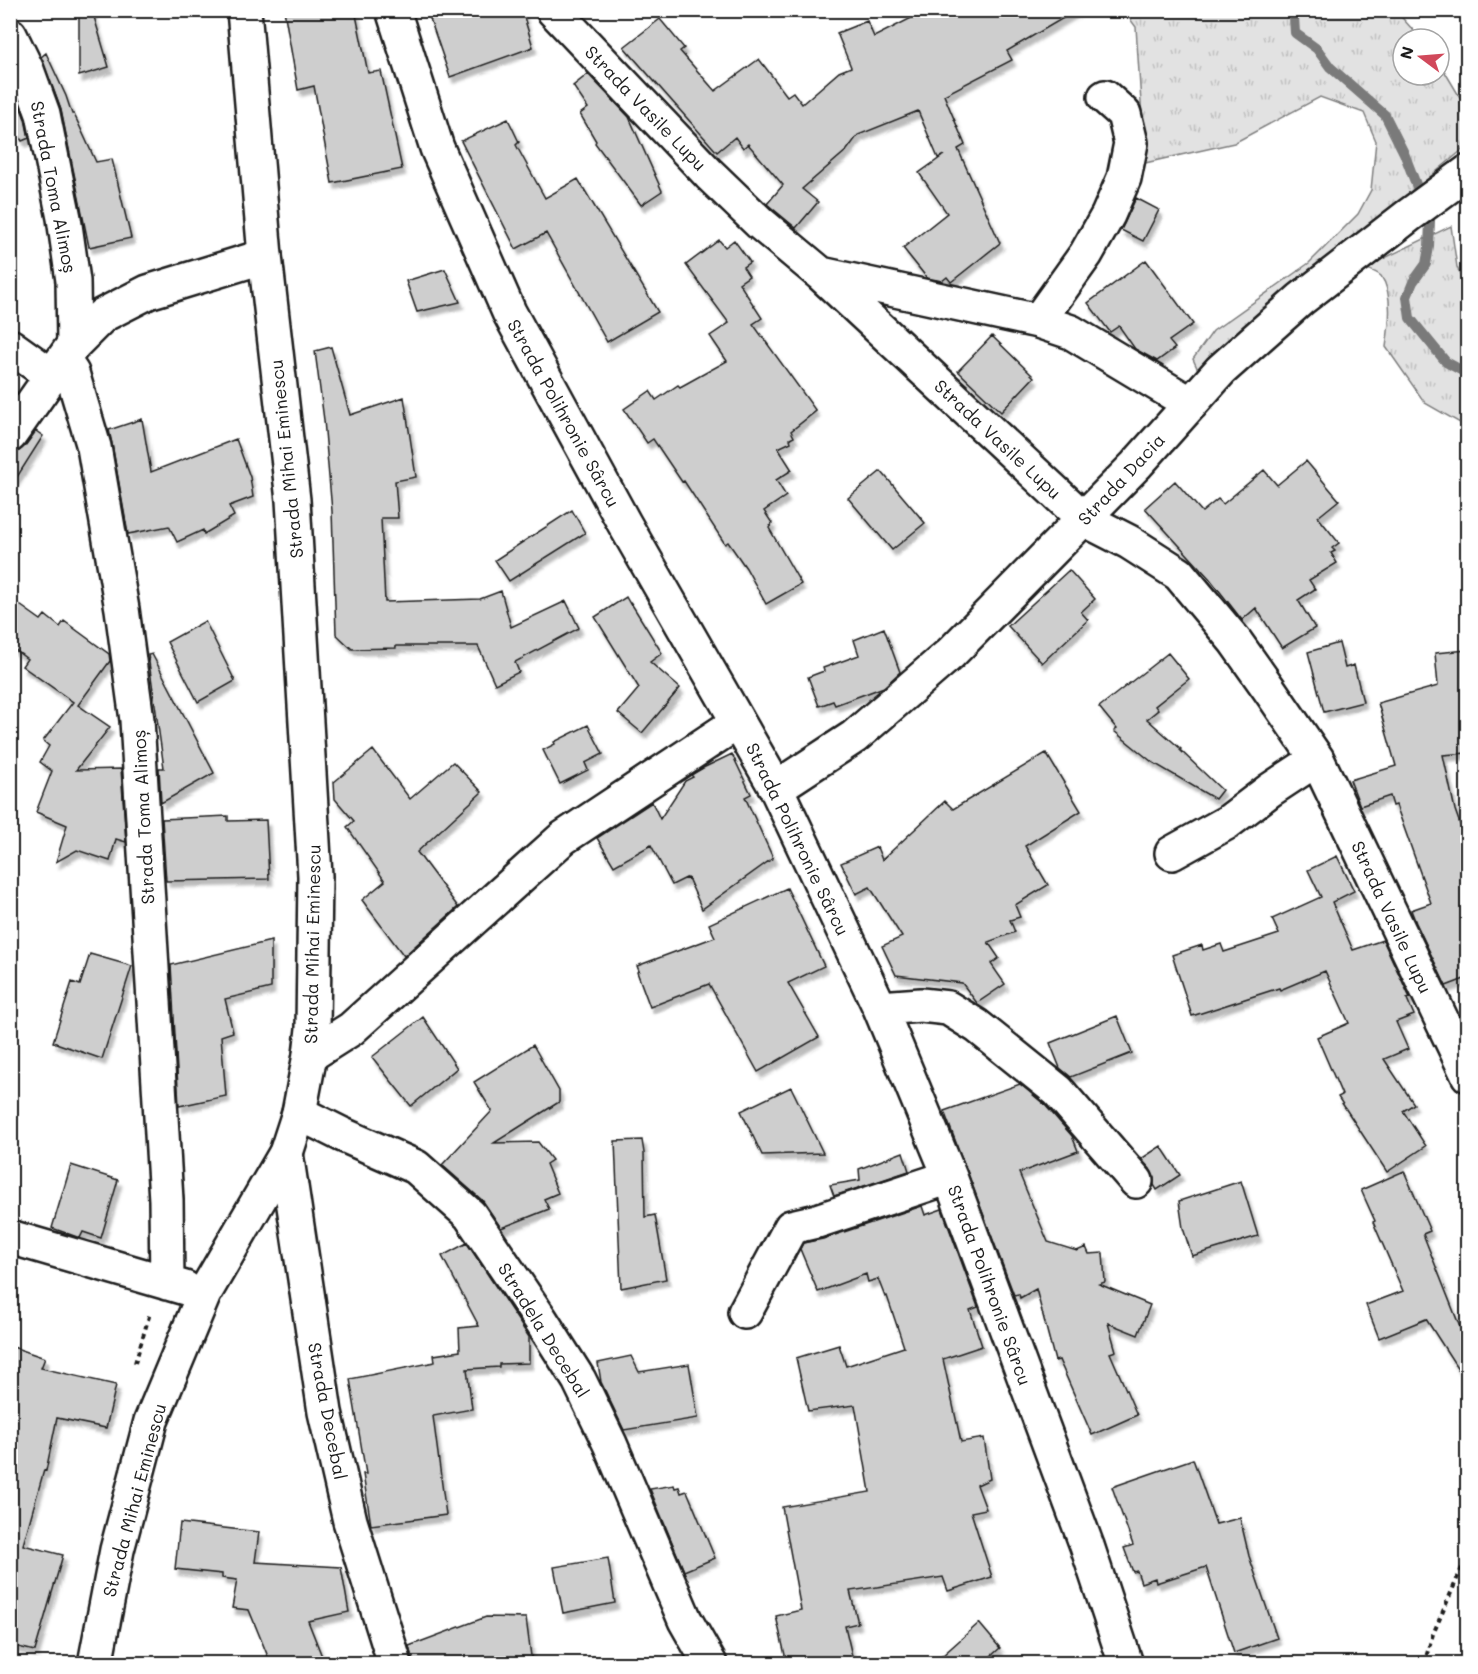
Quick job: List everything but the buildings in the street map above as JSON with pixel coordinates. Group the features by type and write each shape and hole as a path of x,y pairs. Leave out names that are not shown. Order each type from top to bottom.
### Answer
{"street":[{"name":"Strada Mihai Eminescu","path":"94,1664 117,1550 151,1421 204,1294 286,1153 299,1113 313,1029 315,876 293,500 265,256 244,10"},
{"name":"Strada Polihronie Sârcu","path":"393,10 436,148 509,312 624,523 776,788 880,1008 950,1177 1087,1546 1126,1664"},
{"name":"Strada Vasile Lupu","path":"553,10 709,174 760,223 822,274 1084,519 1129,542 1179,574 1235,641 1317,759 1467,1074"},
{"name":"Strada Toma Alimoș","path":"10,35 27,70 43,114 64,218 73,281 63,360 72,373 94,447 122,609 137,720 165,1188 167,1283"},
{"path":"1038,321 1086,254 1108,215 1124,178 1131,143 1124,114 1105,98"},
{"name":"Strada Dacia","path":"776,788 854,737 951,653 1136,465 1221,370 1300,299 1467,172"},
{"path":"10,435 63,360 103,315 148,292 265,256"},
{"name":"Strada Vasile Lupu","path":"822,274 1038,321 1071,332 1191,404"},
{"path":"10,346 63,360"},
{"path":"310,1055 351,1029 563,838 738,723"},
{"path":"1172,853 1228,822 1270,790 1317,759"},
{"path":"880,1008 921,1005 948,1008 977,1026 1058,1091 1136,1181"},
{"name":"Stradela Decebal","path":"299,1113 416,1167 470,1215 579,1380 610,1444 685,1620 710,1664"},
{"name":"Strada Decebal","path":"286,1153 325,1412 350,1521 395,1664"},
{"path":"746,1312 791,1227 950,1177"},
{"path":"10,1236 204,1294"}],"path":[{"path":"1424,1664 1433,1634 1467,1554"}],"green space":[{"path":"1124,11 1396,11 1410,27 1391,27 1391,87 1451,87 1451,82 1467,109 1467,146 1198,370 1193,359 1213,331 1309,263 1358,214 1371,190 1376,141 1364,113 1320,97 1234,143 1145,163 1136,27"},
{"path":"1451,226 1457,267 1467,291 1467,427 1425,403 1386,347 1390,311 1388,292 1381,276 1364,268"}],"waterway":[{"path":"1298,10 1294,17 1295,33 1317,49 1330,67 1385,115 1404,153 1430,221 1426,264 1413,282 1407,297 1410,318 1446,362 1468,374"}]}
